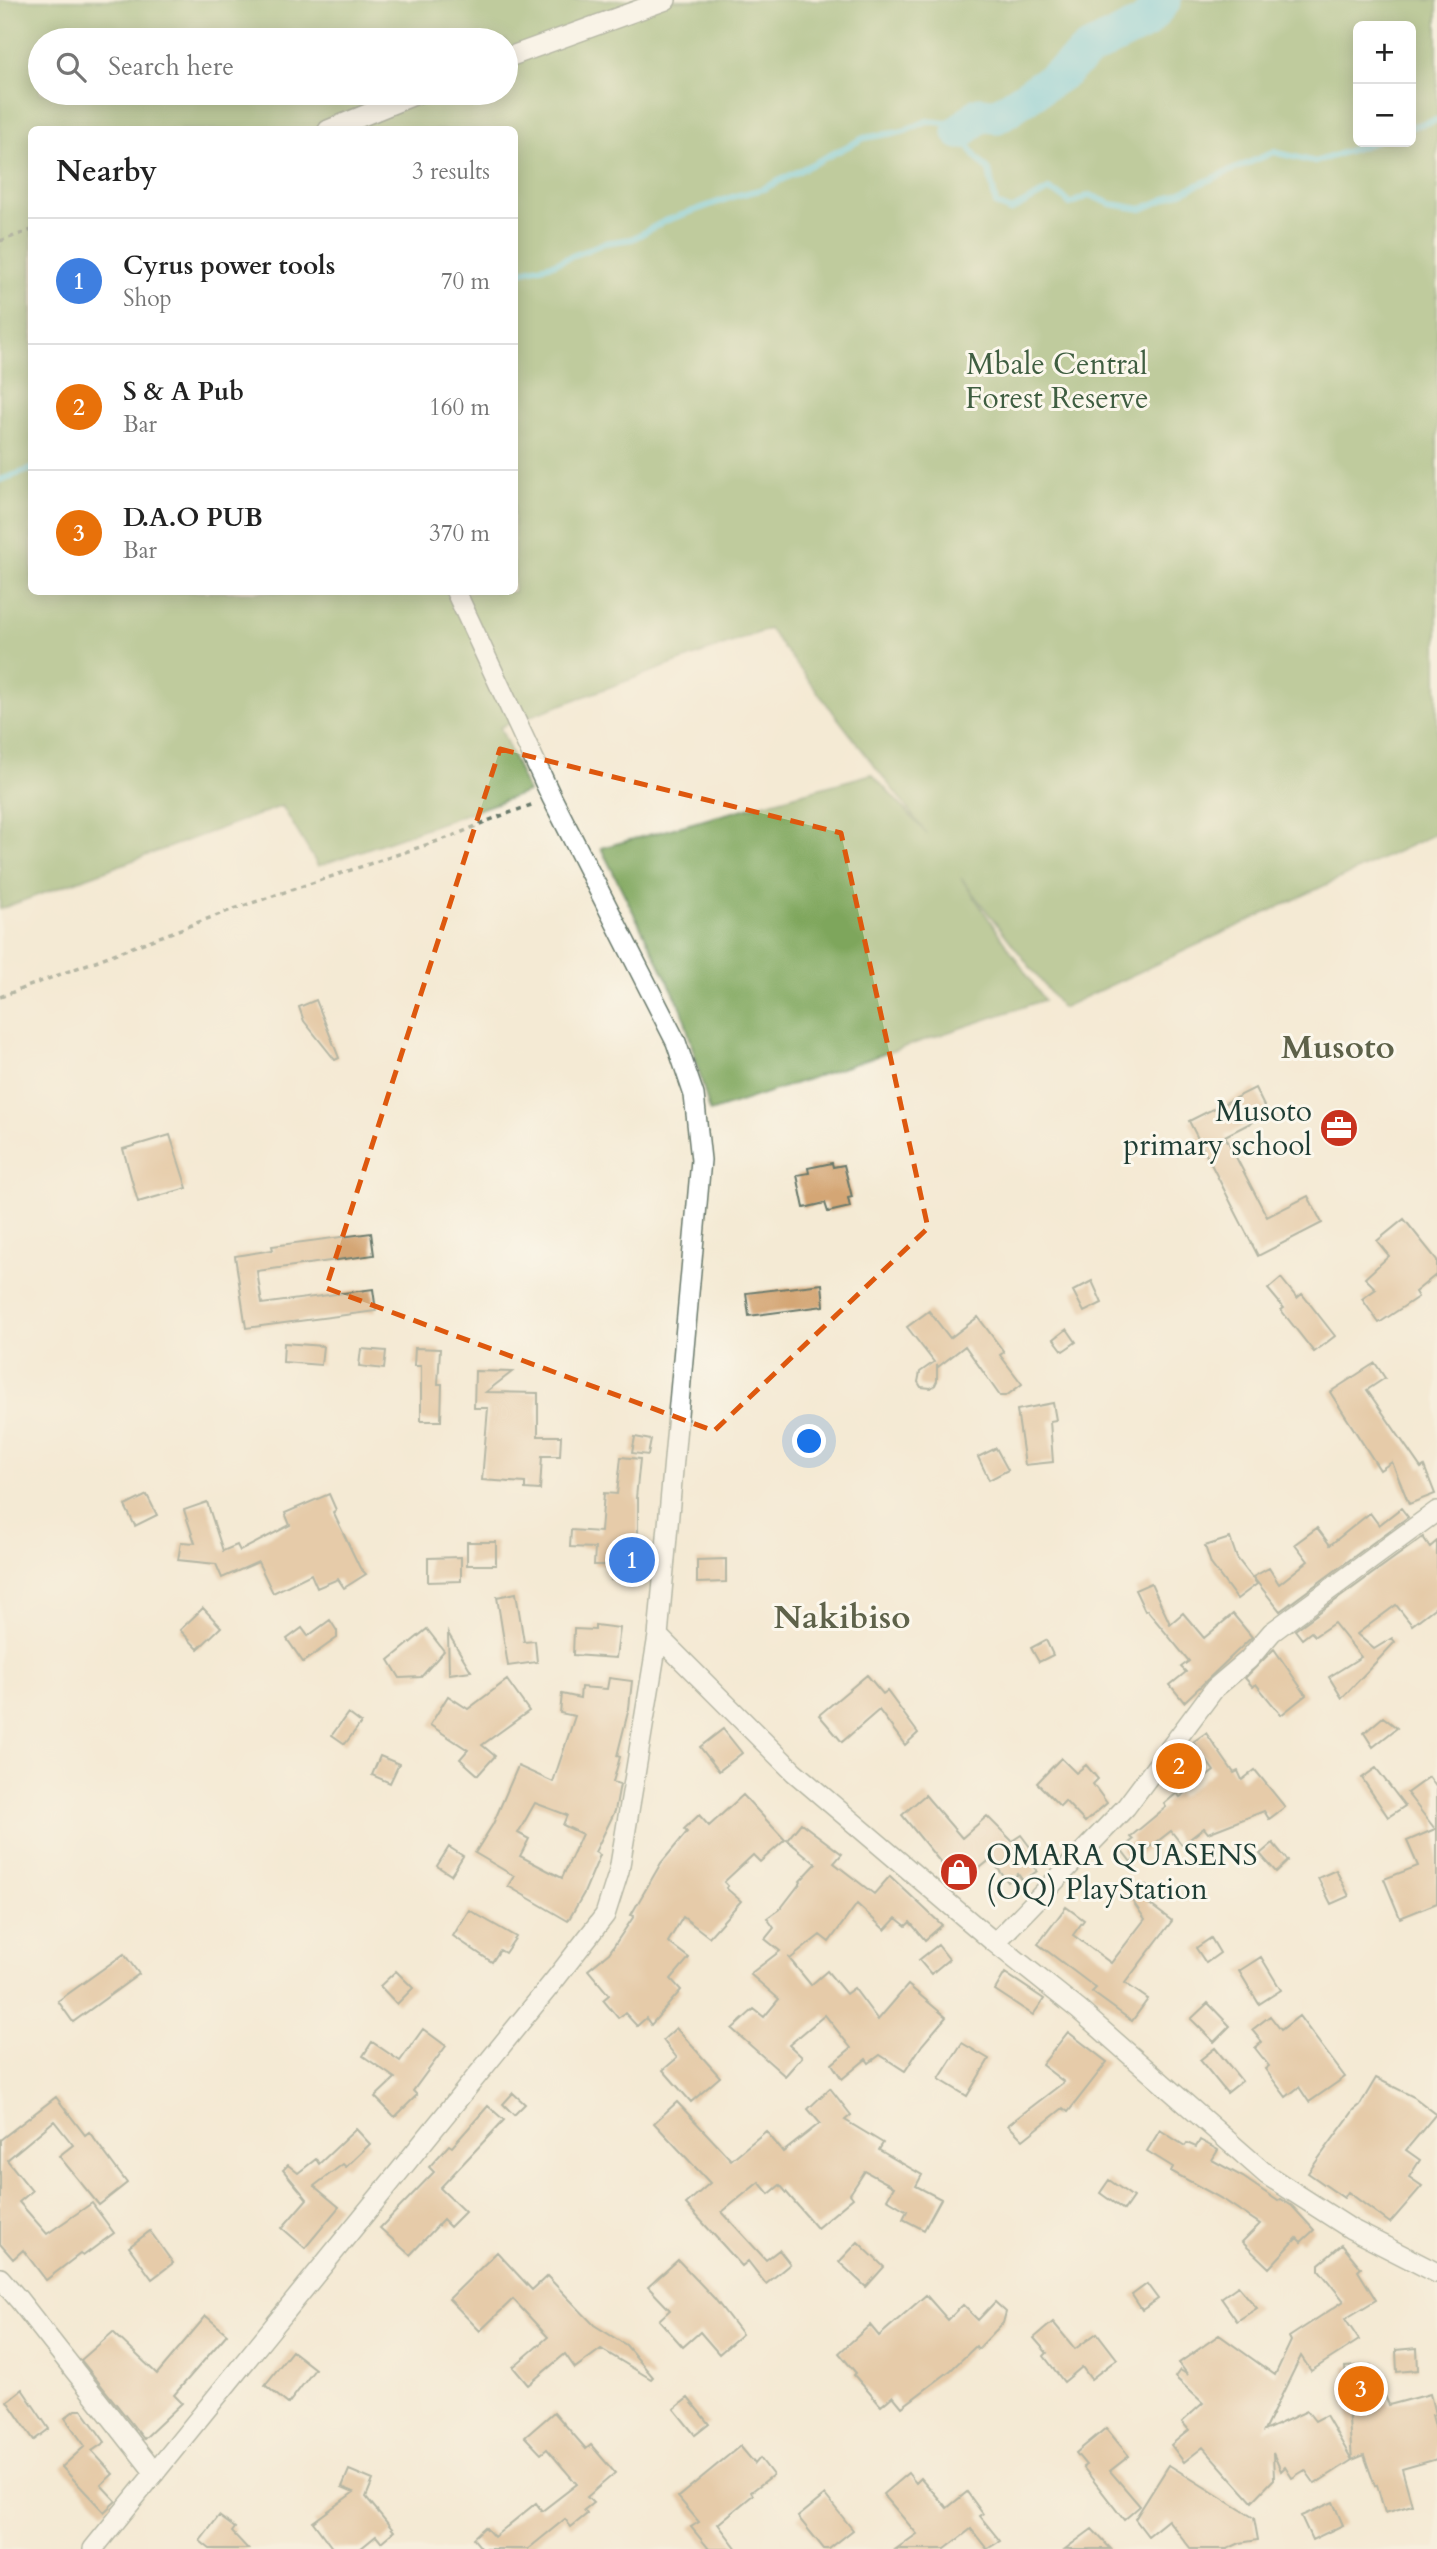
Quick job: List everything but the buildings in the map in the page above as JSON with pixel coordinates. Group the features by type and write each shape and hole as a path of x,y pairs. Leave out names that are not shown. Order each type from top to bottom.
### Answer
{"street":[{"path":"518,54 666,0"},
{"path":"338,126 389,105"},
{"path":"93,2549 557,1978 605,1915 619,1871 658,1636 701,1160 694,1095 676,1042 552,798 457,595"},
{"path":"995,1943 1126,1807 1215,1688 1248,1660 1272,1632 1437,1511"},
{"path":"658,1636 794,1772 995,1943 1079,2010 1267,2175 1351,2229 1437,2273"},
{"path":"0,2278 155,2473"}],"path":[{"path":"0,241 28,231"},
{"path":"0,997 231,910 453,836 552,798"}],"highlighted area":[{"path":"500,749 841,833 928,1228 714,1431 326,1288"}],"green space":[{"name":"Mbale Central Forest Reserve","path":"0,0 1437,0 1437,833 1062,1008 961,878 1044,1000 710,1112 682,1009 601,848 872,774 927,834 769,629 500,727 528,792 318,866 282,806 0,909"}],"waterway":[{"path":"960,132 980,114 997,116 1065,71 1087,51 1144,23 1164,0"},
{"path":"1416,126 1437,120"},
{"path":"518,272 553,264 604,243 632,239 665,221 763,189 864,138 905,131 927,121 954,124 989,171 996,204 1010,211 1049,190 1062,196 1070,204 1090,195 1111,204 1142,209 1274,152 1315,162 1360,147"},
{"path":"0,480 28,470"}],"place":[{"name":"Musoto primary school","path":"1339,1128"},
{"name":"Cyrus power tools","path":"632,1560"},
{"name":"S & A Pub","path":"1179,1766"},
{"name":"OMARA QUASENS (OQ) PlayStation","path":"959,1872"},
{"name":"D.A.O PUB","path":"1361,2389"}],"district":[{"name":"Musoto","path":"1338,1047"},
{"name":"Nakibiso","path":"842,1617"}]}
